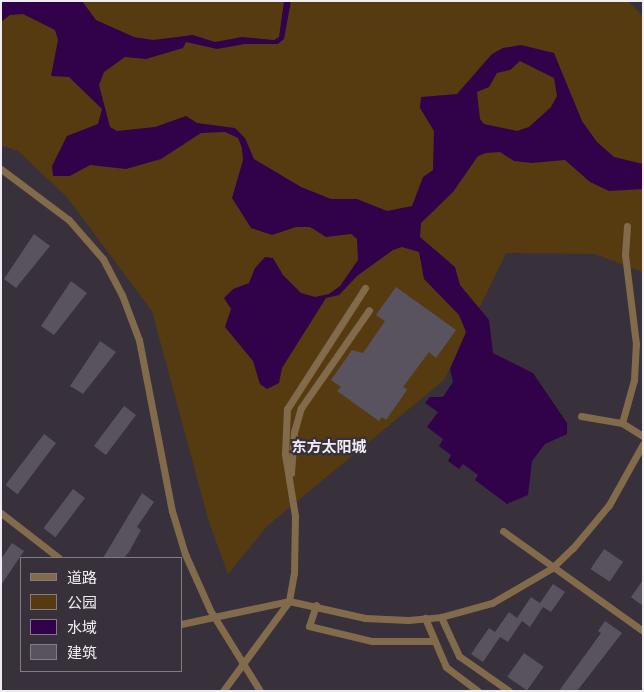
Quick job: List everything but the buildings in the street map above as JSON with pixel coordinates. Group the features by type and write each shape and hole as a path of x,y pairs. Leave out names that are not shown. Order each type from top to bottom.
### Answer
{"street":[{"path":"1,169 70,220 103,260 122,295 139,340 182,545 215,619 242,666 260,691"},
{"path":"622,423 634,380 636,344 625,255 627,226"},
{"path":"223,691 289,601 294,573 294,516 290,476 285,454 287,409 365,288"},
{"path":"290,476 294,432 301,408 368,310"},
{"path":"581,416 622,423 643,436"},
{"path":"182,624 215,619 289,601 316,605 365,618 425,618 441,617 504,598 552,568 609,505 643,444"},
{"path":"1,513 58,557"},
{"path":"503,531 552,568 643,630"},
{"path":"316,605 309,626 372,641 433,641"},
{"path":"441,617 459,656 509,691"},
{"path":"425,618 433,641 452,674 478,691"}],"green space":[{"path":"1,1 628,1 643,16 643,272 595,254 506,253 444,380 267,526 228,574 209,522 152,311 67,197 18,151 1,145"}],"water":[{"path":"1,1 82,1 96,20 134,37 153,40 193,35 215,42 242,37 274,40 279,37 284,1 291,1 284,39 278,44 245,44 217,49 186,42 183,48 146,59 125,57 104,72 99,85 110,127 117,131 155,127 186,116 197,123 235,128 245,138 254,159 301,187 331,199 357,199 387,211 412,206 423,177 433,170 434,131 420,108 421,97 457,94 492,54 503,48 521,45 554,53 582,121 597,142 614,157 643,164 643,189 609,191 590,182 565,160 532,163 514,161 500,152 486,153 478,156 453,192 421,223 420,237 455,267 460,285 489,320 493,353 533,373 567,423 567,434 545,444 532,461 528,495 507,504 475,480 478,475 463,464 459,469 448,461 451,455 439,446 443,439 427,427 438,412 425,403 430,397 443,397 453,382 450,369 466,332 459,315 424,279 419,252 402,247 393,250 357,276 339,295 326,298 282,368 279,383 267,389 260,384 253,361 225,327 231,309 224,298 233,289 249,283 255,268 265,257 273,258 283,275 301,293 315,297 329,294 340,286 358,260 357,239 351,234 326,237 310,227 296,227 272,235 251,228 232,198 243,160 242,148 238,138 225,132 201,133 161,159 126,169 90,165 70,176 53,176 52,166 67,136 98,124 102,109 69,77 51,76 58,40 55,30 23,14 10,15 1,22","holes":["520,61 554,78 557,96 551,107 529,127 517,131 484,124 480,119 477,92 489,87 497,73 510,70"]}],"district":[{"name":"东方太阳城","path":"329,447"}]}
